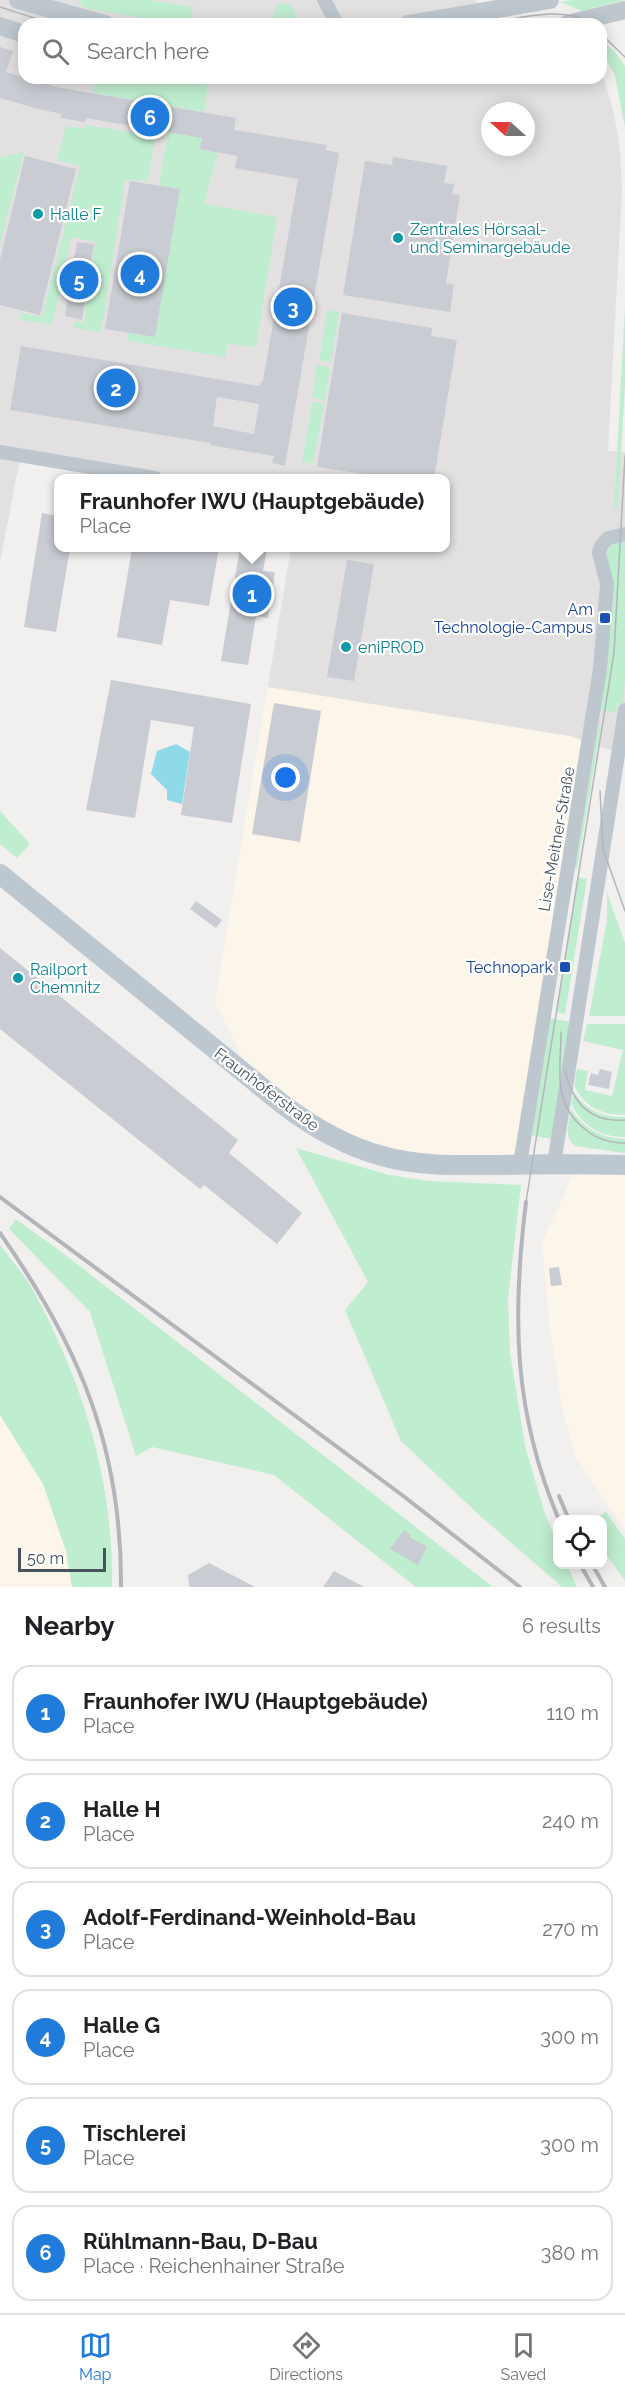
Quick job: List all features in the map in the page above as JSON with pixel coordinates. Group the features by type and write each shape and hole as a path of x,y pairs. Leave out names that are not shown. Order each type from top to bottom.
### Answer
{"main road":[{"name":"Fraunhoferstraße","path":"0,874 304,1120 340,1140 391,1158 429,1165 625,1165"}],"street":[{"path":"18,0 83,18"},
{"path":"324,0 334,18"},
{"path":"432,18 489,4 550,0"},
{"path":"592,18 625,10"},
{"path":"0,26 18,32"},
{"path":"0,452 131,474"},
{"name":"Lise-Meitner-Straße","path":"520,1164 600,669 607,584 599,553 601,546 608,538 625,534"},
{"path":"554,1164 621,754 625,710"}],"shaded area":[{"path":"0,0 476,0 484,18 18,18 18,84 605,84 614,113 620,151 622,190 608,451 625,452 625,755 570,736 268,687 290,552 450,552 450,474 104,474 20,459 0,562"},
{"path":"268,687 570,736 590,742 520,1164 382,1156 254,1081 215,1002"},
{"path":"578,1163 625,1165 625,1530 576,1457 563,1412 550,1330 542,1243"},
{"path":"0,1415 43,1484 66,1551 72,1587 0,1587"}],"green space":[{"path":"78,0 148,0 193,7 191,18 144,18 82,6"},
{"path":"625,0 582,11 560,2"},
{"path":"279,3 292,5 297,18 272,18"},
{"path":"607,45 625,66 625,127 615,76 607,61"},
{"path":"94,84 208,85 204,112 93,93"},
{"path":"86,125 155,136 148,181 125,179 101,332 74,328 73,321 84,323 95,242 71,237 53,322 50,324 20,320 21,313 42,317 80,166 57,160 66,126 85,129"},
{"path":"168,132 202,138 200,149 218,152 204,204 277,217 256,347 228,344 225,357 129,341 127,333 155,337 180,189 159,185"},
{"path":"24,152 0,244 0,157"},
{"path":"625,307 625,385 618,508 614,508"},
{"path":"327,310 339,312 331,362 319,360"},
{"path":"317,365 330,367 325,400 312,398"},
{"path":"312,402 324,404 313,464 302,462"},
{"path":"625,542 625,682 622,704 617,704 616,712 599,710 606,557 613,543"},
{"path":"596,725 601,726 577,869 571,868"},
{"path":"0,811 30,844 17,858 0,844"},
{"path":"578,877 587,879 565,1014 556,1012"},
{"path":"607,893 625,943 625,1016 589,1016 607,921"},
{"path":"547,1018 571,1022 552,1139 528,1135"},
{"path":"587,1024 625,1024 625,1115 595,1108 574,1086 577,1069 588,1071 585,1090 612,1096 623,1050 583,1041"},
{"path":"574,1092 584,1104 596,1112 625,1117 625,1137 608,1135 587,1124 571,1104"},
{"path":"571,1109 587,1127 594,1131 608,1137 625,1139 625,1153 575,1146 568,1133"},
{"path":"296,1148 389,1175 429,1181 521,1185 508,1299 510,1352 525,1446 545,1514 553,1533 553,1569 569,1569 577,1587 562,1587 477,1513 401,1441 345,1310 368,1282"},
{"path":"16,1219 493,1587 416,1587 274,1475 152,1447 136,1456 90,1312 9,1229"},
{"path":"0,1245 30,1285 49,1320 79,1393 101,1469 111,1547 112,1587 72,1587 66,1551 43,1484 0,1415"},
{"path":"606,1512 625,1539 625,1581 607,1556 607,1515 602,1515"}],"water":[{"path":"176,744 190,752 182,804 167,800 167,790 151,774 157,751"}],"building":[{"path":"0,47 13,51 6,72 18,76 18,84 45,84 236,118 234,130 327,145 326,150 339,153 285,466 272,463 274,456 210,445 210,443 10,410 21,346 258,386 263,381 298,179 235,168 237,156 200,149 202,138 86,118 85,122 60,118 62,114 0,98","holes":["217,397 259,404 254,434 213,426"]},
{"name":"Halle F","path":"25,156 76,169 40,315 0,305 0,260"},
{"name":"Zentrales Hörsaal- und Seminargebäude","path":"393,157 447,166 444,183 454,184 452,194 460,195 446,283 454,285 450,312 343,295 365,161 392,165"},
{"path":"130,181 180,189 155,337 105,329"},
{"path":"77,242 94,244 82,320 65,316"},
{"path":"342,313 432,328 431,336 457,340 435,474 363,474 317,467"},
{"path":"42,513 54,515 54,552 69,552 56,632 24,627"},
{"path":"131,552 218,552 209,606 170,600 162,645 117,637"},
{"path":"239,552 266,552 263,571 275,572 268,618 256,616 248,665 221,661"},
{"name":"eniPROD","path":"347,560 374,564 354,681 327,677"},
{"path":"111,680 251,704 232,823 181,815 194,727 151,720 135,818 86,810"},
{"path":"274,703 321,711 300,842 252,834"},
{"path":"196,901 222,920 216,928 190,909"},
{"path":"0,948 238,1140 229,1153 302,1213 277,1244 204,1185 200,1189 0,1029"},
{"path":"600,1069 612,1072 609,1089 588,1085 591,1073 598,1075"},
{"path":"559,1267 562,1285 551,1286 549,1268"},
{"path":"404,1530 411,1535 409,1537 427,1547 418,1565 390,1549"},
{"path":"209,1563 255,1587 189,1587 188,1575"},
{"path":"334,1571 364,1587 323,1587"}],"tram line":[{"path":"0,7 34,18"},
{"path":"516,18 555,14 582,18"},
{"path":"607,40 625,57"},
{"path":"526,1202 614,653 625,456"},
{"path":"600,791 603,849 625,911"},
{"path":"561,1032 560,1086 567,1109 575,1120 595,1136 625,1143"},
{"path":"565,1071 573,1093 585,1109 602,1118 625,1120"}],"railway":[{"path":"0,1197 402,1495 520,1587"},
{"path":"526,1202 519,1284 520,1363 532,1441 557,1515"},
{"path":"0,1233 52,1316 73,1358 90,1400 104,1443 114,1489 121,1587"},
{"path":"559,1496 567,1515"},
{"path":"583,1569 593,1587"},
{"path":"595,1569 605,1587"}],"place":[{"name":"Rühlmann-Bau, D-Bau","path":"150,117"},
{"name":"Halle F","path":"38,214"},
{"name":"Zentrales Hörsaal- und Seminargebäude","path":"398,238"},
{"name":"Halle G","path":"140,274"},
{"name":"Tischlerei","path":"79,280"},
{"name":"Adolf-Ferdinand-Weinhold-Bau","path":"293,307"},
{"name":"Halle H","path":"116,388"},
{"name":"Fraunhofer IWU (Hauptgebäude)","path":"252,594"},
{"name":"Am Technologie-Campus","path":"605,618"},
{"name":"eniPROD","path":"346,647"},
{"name":"Technopark","path":"565,967"},
{"name":"Railport Chemnitz","path":"18,978"}]}
